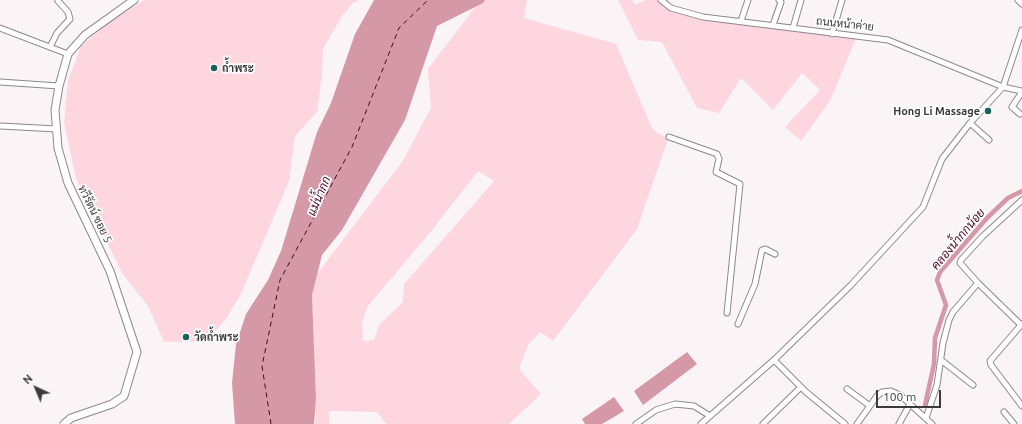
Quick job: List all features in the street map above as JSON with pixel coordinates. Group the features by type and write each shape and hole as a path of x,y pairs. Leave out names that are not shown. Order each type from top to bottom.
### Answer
{"street":[{"name":"ทวีรัตน์ ซอย 5","path":"64,424 71,418 112,404 124,396 137,352 110,271 68,183 58,148 55,110 59,86 68,54 85,35 134,0"},
{"name":"ถนนหน้าค่าย","path":"661,0 671,8 697,15 832,34 888,40 1003,87 1022,91"},
{"path":"741,21 748,0"},
{"path":"773,25 781,2 779,0"},
{"path":"793,28 801,0"},
{"path":"832,34 842,0"},
{"path":"1018,0 1022,4"},
{"path":"50,47 57,33 70,19 68,12 58,1"},
{"path":"0,28 68,54"},
{"path":"701,424 774,360 851,285 923,207 942,159 970,123 1003,87 1022,30"},
{"path":"0,82 59,86"},
{"path":"1020,114 1012,107 1022,91"},
{"path":"970,123 989,140"},
{"path":"0,126 57,129"},
{"path":"669,137 717,154 719,159 716,172 740,184 727,313"},
{"path":"1022,200 961,260 961,266 1022,324 990,361 990,365 1022,406"},
{"path":"738,324 756,284 762,250 765,248 775,254"},
{"path":"926,418 937,385 949,320 953,312 978,283"},
{"path":"774,360 801,387 845,424"},
{"path":"941,360 973,385"},
{"path":"764,424 801,387"},
{"path":"847,389 870,406"},
{"path":"857,424 877,396 882,392 891,390 900,395 932,424"},
{"path":"636,424 656,410 676,404 694,406 710,416"},
{"path":"899,424 910,404"},
{"path":"1004,412 1014,424"}],"shaded area":[{"path":"144,0 359,0 352,4 342,16 323,49 322,74 317,112 295,136 289,181 241,294 226,319 206,341 164,342 148,306 122,273 76,178 64,122 68,81 81,46 111,21"},
{"path":"485,0 527,0 524,18 616,44 653,130 668,139 637,229 553,341 540,332 528,345 519,369 541,394 509,424 386,424 377,412 329,411 329,424 315,424 316,399 312,295 317,274 402,162 431,108 428,69 476,6","holes":["478,171 494,181 404,284 403,302 379,325 374,340 363,341 362,323 367,307 428,235"]},
{"path":"618,0 632,0 635,5 645,0 661,0 671,8 685,12 857,36 830,101 801,141 785,127 820,90 802,73 773,110 741,78 719,113 697,108 662,42 638,40"}],"water":[{"name":"แม่น้ำกก","path":"374,0 485,0 483,3 437,26 405,120 342,230 322,255 312,295 316,399 314,424 235,424 232,383 236,344 246,314 268,280 281,251 317,132 331,103 355,34"},
{"path":"687,352 697,364 643,405 634,391"},
{"path":"614,397 624,411 602,424 585,424 582,419"}],"waterway":[{"name":"คลองน้ำกกน้อย","path":"925,405 934,364 935,338 946,305 937,280 940,272 987,218 1008,198 1022,191"}],"ferry route":[{"path":"271,424 262,366 280,280 352,147 399,28 428,0"}],"place":[{"name":"ถ้ำพระ","path":"214,68"},
{"name":"Hong Li Massage","path":"988,111"},
{"name":"วัดถ้ำพระ","path":"186,337"}]}
